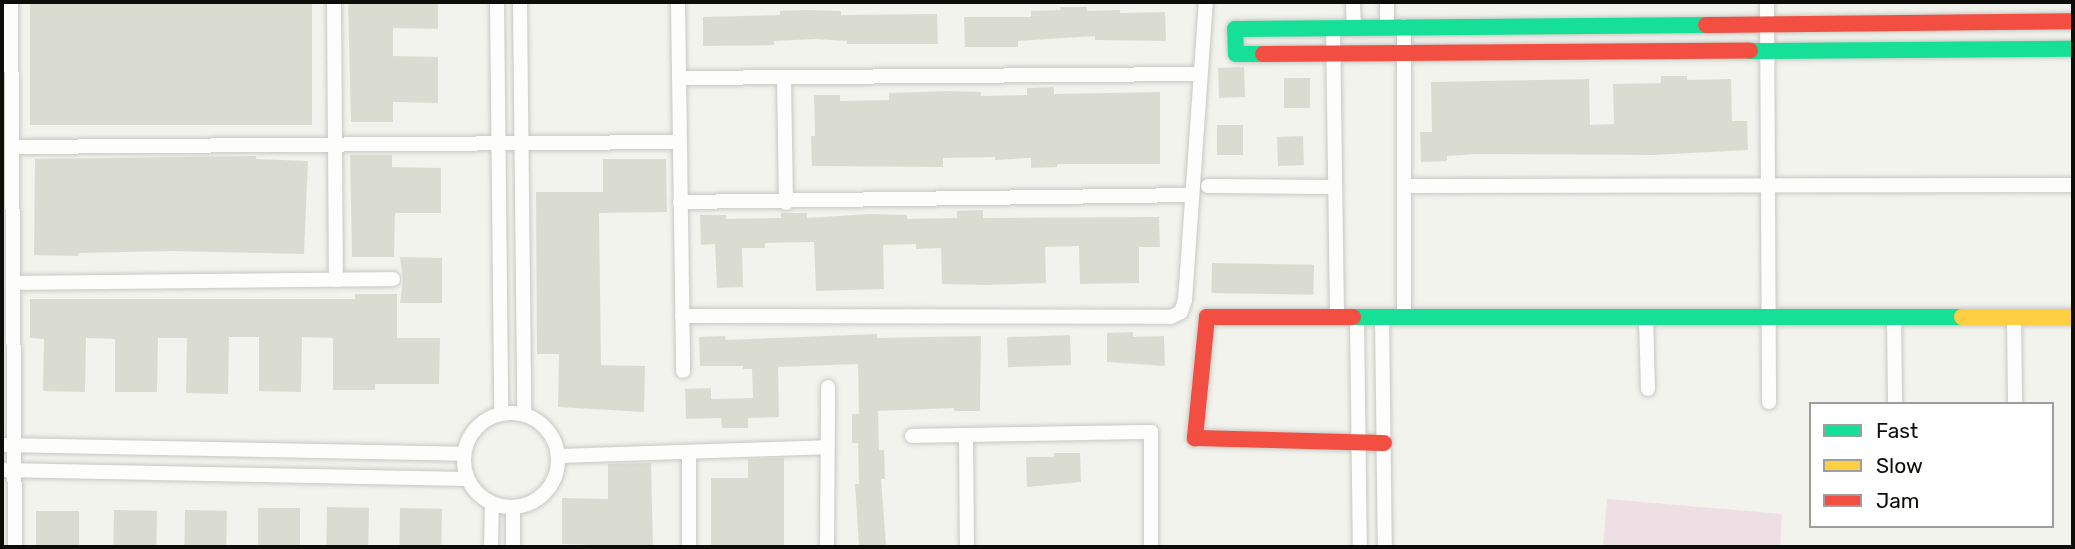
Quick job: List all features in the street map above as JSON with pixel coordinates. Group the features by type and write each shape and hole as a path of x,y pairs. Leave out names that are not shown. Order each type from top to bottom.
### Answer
{"street":[{"path":"11,2 13,283 8,470 15,547"},
{"path":"334,2 336,280"},
{"path":"497,2 501,413"},
{"path":"520,2 524,414"},
{"path":"678,2 683,371"},
{"path":"682,316 1171,317 1181,312 1185,300 1206,2"},
{"path":"1353,2 1354,27"},
{"path":"1387,2 1404,53 1404,317"},
{"path":"1767,2 1769,402"},
{"path":"2073,21 1235,29 1236,54 2073,49"},
{"path":"1334,27 1337,317"},
{"path":"679,78 1200,74"},
{"path":"784,77 786,203"},
{"path":"12,147 679,142"},
{"path":"1406,186 2073,184"},
{"path":"1208,186 1335,187"},
{"path":"680,202 786,203 1192,195"},
{"path":"13,283 393,279"},
{"path":"1384,443 1195,438 1206,317 2073,317"},
{"path":"1357,317 1360,547"},
{"path":"1382,317 1385,547"},
{"path":"1646,317 1648,389"},
{"path":"1894,317 1895,402"},
{"path":"2014,317 2015,402"},
{"path":"827,547 828,387"},
{"path":"501,413 524,414 539,421 550,432 559,456 556,476 549,488 527,505 513,508 492,503 473,489 467,479 463,454 476,428 501,413"},
{"path":"912,436 1151,432 1151,547"},
{"path":"965,435 967,547"},
{"path":"8,445 463,454"},
{"path":"559,456 826,447"},
{"path":"689,452 689,547"},
{"path":"8,470 467,479"},
{"path":"491,547 492,503"},
{"path":"513,508 513,547"}],"shaded area":[{"path":"1607,499 1782,514 1780,547 1603,547"}],"building":[{"path":"30,2 312,2 312,125 30,125"},
{"path":"348,2 438,2 438,29 393,28 393,56 438,57 438,103 393,102 393,122 351,122"},
{"path":"1060,7 1087,7 1087,11 1120,10 1120,13 1165,12 1166,41 1095,40 1095,36 1018,41 1018,47 965,47 964,17 1031,17 1031,11 1061,10"},
{"path":"780,11 841,11 841,15 937,14 938,44 847,44 847,41 815,39 774,41 774,45 703,46 703,17 780,15"},
{"path":"1244,67 1245,97 1219,98 1218,68"},
{"path":"1661,76 1687,76 1687,80 1731,79 1732,121 1747,121 1748,150 1653,155 1477,154 1447,156 1447,161 1421,162 1420,132 1432,132 1431,82 1589,79 1590,125 1614,124 1613,84 1661,83"},
{"path":"1284,78 1310,78 1310,108 1284,108"},
{"path":"1054,87 1054,94 1160,92 1160,164 1057,164 1057,167 1031,168 1031,158 995,160 995,157 943,158 943,167 812,166 811,136 815,136 814,95 840,95 840,101 889,100 889,93 949,91 981,92 981,96 1027,95 1027,88"},
{"path":"1217,125 1243,125 1243,155 1217,155"},
{"path":"1303,136 1304,165 1278,166 1277,137"},
{"path":"350,155 392,155 392,167 441,168 441,213 395,213 394,257 352,257"},
{"path":"256,156 256,159 308,161 304,254 173,251 79,253 78,256 34,255 35,159"},
{"path":"603,159 666,159 667,212 599,213 601,365 645,366 644,412 558,407 559,354 537,354 536,192 603,192"},
{"path":"983,210 983,218 1159,217 1160,247 1139,247 1139,283 1080,284 1079,246 1045,247 1046,283 986,285 942,284 941,248 916,249 916,244 883,245 884,289 816,291 814,242 765,243 765,248 742,248 743,287 717,288 715,244 701,245 700,215 726,215 726,219 781,218 781,213 807,213 807,218 869,214 907,215 907,219 957,218 957,211"},
{"path":"400,257 442,258 442,303 400,303 403,280"},
{"path":"1212,263 1314,265 1313,295 1211,293"},
{"path":"355,294 397,294 397,338 440,338 439,384 375,384 375,390 333,390 333,338 302,337 301,392 259,391 259,337 229,337 228,394 186,393 187,338 158,338 157,392 115,392 115,339 86,338 85,392 43,391 44,339 30,338 30,299 355,299"},
{"path":"1133,332 1133,337 1164,336 1165,366 1107,362 1107,333"},
{"path":"877,334 877,338 981,336 980,411 954,411 954,408 878,411 879,450 884,450 885,479 881,479 886,545 859,545 855,484 859,484 858,443 852,443 852,414 859,414 858,364 778,367 779,417 748,418 748,428 722,428 721,418 686,419 685,389 711,388 711,399 753,398 752,369 743,369 743,366 700,366 699,337 725,336 726,340"},
{"path":"1070,335 1071,365 1008,367 1007,337"},
{"path":"1054,453 1080,453 1081,482 1027,487 1026,457 1054,457"},
{"path":"784,458 784,547 711,547 711,478 748,478 748,459"},
{"path":"651,463 653,547 562,544 562,498 608,499 608,464"},
{"path":"327,507 369,508 368,547 326,547"},
{"path":"258,508 300,508 300,547 258,547"},
{"path":"400,508 442,509 441,547 399,547"},
{"path":"114,510 157,511 156,547 113,547"},
{"path":"185,510 227,511 226,547 184,547"},
{"path":"36,511 79,511 79,547 36,547"}],"traffic: fast":[{"path":"1263,54 1236,54 1235,29 1706,25"},
{"path":"1750,51 2073,49"},
{"path":"1353,317 1962,317"}],"traffic: slow":[{"path":"1962,317 2073,317"}],"traffic: jam":[{"path":"1706,25 2073,21"},
{"path":"1263,54 1750,51"},
{"path":"1353,317 1207,317 1195,438 1384,443"}]}
